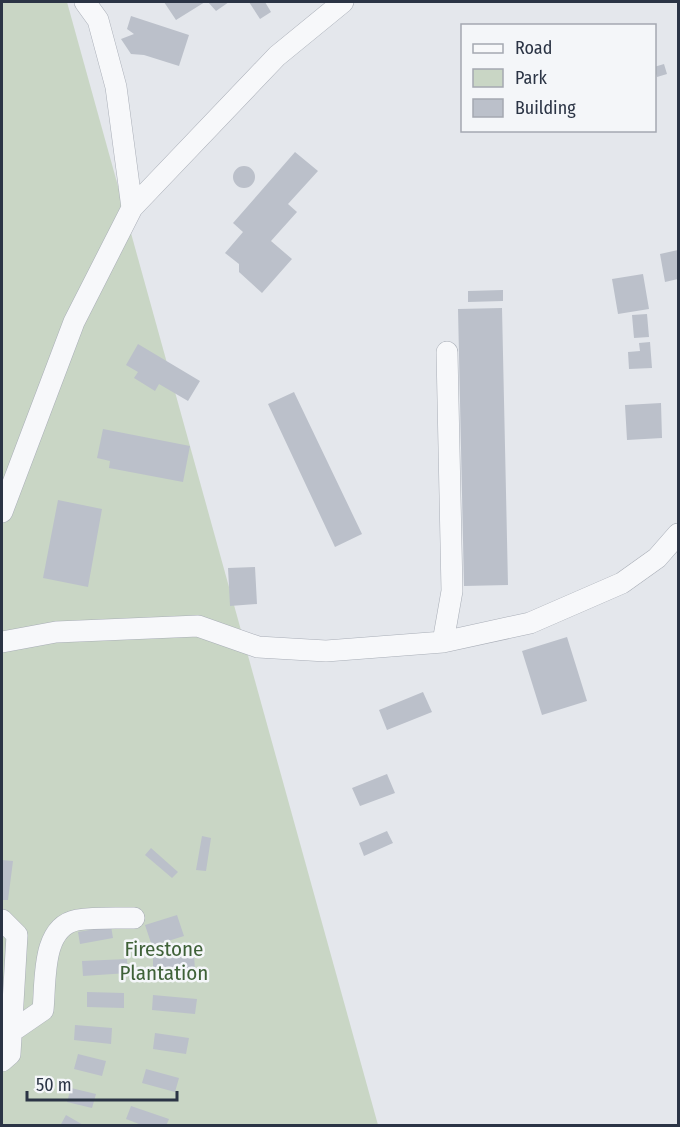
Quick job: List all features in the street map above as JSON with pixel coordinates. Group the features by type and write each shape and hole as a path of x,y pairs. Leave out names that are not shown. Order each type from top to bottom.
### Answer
{"street":[{"path":"85,2 98,20 116,87 132,208"},
{"path":"2,512 74,322 132,208 277,56 343,2"},
{"path":"443,642 452,591 447,352"},
{"path":"2,642 56,632 198,626 258,647 326,651 443,642 530,623 622,583 657,558 678,534"},
{"path":"11,1032 43,1010 50,948 55,932 75,920 134,918"},
{"path":"2,920 17,935 10,1054 2,1061"}],"green space":[{"name":"Firestone Plantation","path":"2,2 67,2 378,1125 2,1126"}],"building":[{"path":"164,2 205,2 176,20"},
{"path":"208,2 229,2 216,11"},
{"path":"249,2 265,2 271,12 260,19"},
{"path":"131,16 189,35 179,66 144,55 131,54 121,39 134,34 127,29"},
{"path":"664,64 667,74 657,77 656,66"},
{"path":"295,152 318,171 288,204 297,212 271,241 292,259 262,293 239,272 239,264 225,253 243,232 233,223"},
{"path":"244,166 252,169 255,177 252,185 244,188 236,185 233,177 236,169"},
{"path":"678,250 678,279 665,282 660,254"},
{"path":"643,274 649,309 618,314 612,279"},
{"path":"503,290 503,301 468,302 468,291"},
{"path":"502,308 508,585 464,586 458,309"},
{"path":"647,314 649,337 634,338 632,315"},
{"path":"650,342 652,368 629,369 628,352 640,351 639,343"},
{"path":"138,344 200,381 188,401 159,384 155,391 134,378 138,372 126,365"},
{"path":"294,392 362,534 335,547 268,404"},
{"path":"661,403 662,438 627,440 625,405"},
{"path":"103,429 190,446 183,482 109,468 110,461 97,458"},
{"path":"58,500 102,509 88,587 43,578"},
{"path":"255,567 257,604 230,606 228,568"},
{"path":"567,637 587,701 542,715 522,651"},
{"path":"423,692 432,712 387,730 379,710"},
{"path":"387,774 395,793 360,806 352,788"},
{"path":"387,831 393,843 364,856 359,843"},
{"path":"202,836 211,838 206,871 196,870"},
{"path":"151,848 178,872 172,878 145,855"},
{"path":"2,860 13,861 8,900 2,900"},
{"path":"177,915 184,936 152,946 145,925"},
{"path":"111,926 113,938 80,944 78,932"},
{"path":"194,955 195,970 153,970 153,956"},
{"path":"127,959 128,973 83,976 82,961"},
{"path":"87,992 124,993 124,1008 87,1007"},
{"path":"153,995 197,999 195,1014 152,1010"},
{"path":"75,1025 112,1028 111,1044 74,1040"},
{"path":"155,1033 189,1038 186,1054 153,1049"},
{"path":"78,1054 106,1061 102,1076 74,1069"},
{"path":"146,1069 179,1078 175,1092 142,1083"},
{"path":"71,1088 96,1094 92,1108 67,1102"},
{"path":"131,1106 169,1119 166,1126 144,1126 126,1119"},
{"path":"66,1115 85,1126 60,1126"}]}
